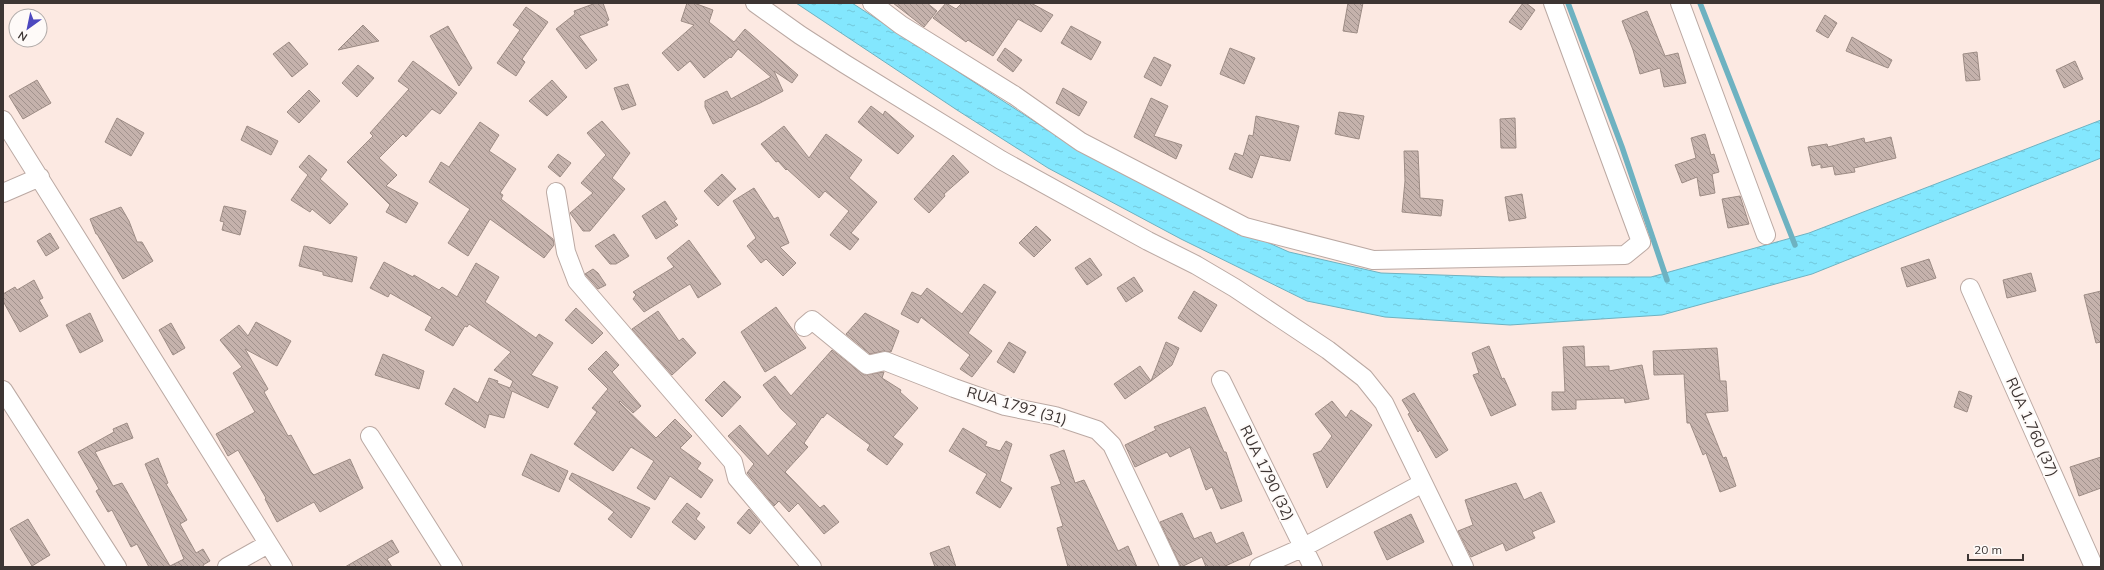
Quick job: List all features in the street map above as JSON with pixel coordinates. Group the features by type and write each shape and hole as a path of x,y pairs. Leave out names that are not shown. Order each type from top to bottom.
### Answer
{"street":[{"path":"755,3 800,35 845,64 1001,160 1141,237 1196,264 1235,288 1328,350 1364,378 1384,403 1464,567"},
{"path":"872,3 901,25 1014,95 1081,142 1245,227 1373,260 1625,255 1641,242 1553,3"},
{"path":"1680,3 1766,236"},
{"path":"3,120 283,567"},
{"path":"3,193 40,177"},
{"path":"556,192 566,252 577,281 733,462 738,478 812,567"},
{"name":"RUA 1.760 (37)","path":"1970,288 2094,567"},
{"name":"RUA 1792 (31)","path":"804,327 812,320 867,365 885,361 1005,406 1055,416 1097,430 1112,445 1170,567"},
{"name":"RUA 1790 (32)","path":"1221,380 1313,567"},
{"path":"3,390 117,567"},
{"path":"370,436 453,567"},
{"path":"1259,567 1304,547 1423,483"},
{"path":"226,567 268,544"}],"water":[{"path":"796,3 852,3 1077,149 1175,201 1289,252 1381,273 1500,277 1651,277 1809,233 2101,120 2101,158 1812,274 1662,315 1510,325 1385,317 1307,301 1181,239 1048,168 957,110"}],"building":[{"path":"596,3 603,3 609,20 606,22 608,25 579,36 597,60 586,69 556,29 575,14 574,11"},
{"path":"687,3 694,3 713,10 709,22 734,42 745,29 798,75 792,83 774,71 783,91 713,124 705,107 705,101 727,91 731,99 771,77 738,49 731,58 730,57 704,78 690,61 678,71 662,53 694,25 681,21"},
{"path":"893,3 927,3 937,11 924,27"},
{"path":"946,3 956,9 962,3 1031,3 1053,15 1041,32 1018,19 993,56 968,40 966,42 933,18"},
{"path":"1348,3 1363,3 1357,33 1343,31"},
{"path":"1523,3 1526,3 1535,10 1521,30 1509,22"},
{"path":"526,7 548,22 522,59 525,62 516,76 497,63 520,30 513,25"},
{"path":"1647,11 1665,56 1678,53 1686,83 1664,87 1660,68 1640,74 1622,21"},
{"path":"1825,15 1837,23 1828,38 1816,31"},
{"path":"363,25 379,41 338,50"},
{"path":"448,26 472,68 459,86 430,36"},
{"path":"1071,26 1101,42 1091,60 1061,43"},
{"path":"1852,37 1892,60 1888,68 1846,51"},
{"path":"289,42 308,64 292,77 273,54"},
{"path":"1005,48 1022,60 1013,72 997,60"},
{"path":"1230,48 1255,58 1244,84 1220,74"},
{"path":"1977,52 1980,80 1966,81 1963,54"},
{"path":"1154,57 1171,65 1161,86 1144,77"},
{"path":"413,61 457,93 440,114 432,109 406,137 403,134 379,158 397,175 386,186 418,203 406,223 386,212 390,205 347,162 373,136 370,133 409,89 398,81"},
{"path":"2075,61 2083,79 2064,88 2056,70"},
{"path":"358,65 374,78 357,97 342,83"},
{"path":"37,80 51,103 23,119 9,96"},
{"path":"552,80 567,97 547,116 529,101"},
{"path":"628,84 636,105 622,110 614,88"},
{"path":"1063,88 1087,102 1079,116 1056,103"},
{"path":"309,90 320,101 299,123 287,112"},
{"path":"1151,98 1168,106 1154,136 1182,145 1176,159 1134,137"},
{"path":"871,106 883,115 885,111 914,136 898,154 858,122"},
{"path":"1339,112 1364,116 1359,139 1335,134"},
{"path":"1256,116 1299,126 1290,161 1260,155 1252,178 1229,169 1235,153 1243,156 1249,135 1253,136"},
{"path":"117,118 144,133 131,156 105,142"},
{"path":"1515,118 1516,148 1501,148 1500,119"},
{"path":"602,121 630,153 612,178 625,189 590,231 583,231 570,213 593,193 581,183 606,155 587,133"},
{"path":"480,122 499,135 489,151 516,169 500,193 503,195 501,199 553,239 554,245 544,258 490,219 468,256 448,243 470,209 429,182 441,162 449,167"},
{"path":"247,126 278,141 271,155 241,140"},
{"path":"784,126 809,158 826,134 862,160 849,178 877,202 851,233 859,239 850,250 830,235 849,211 825,191 819,198 787,169 786,170 778,161 776,162 761,144"},
{"path":"1705,134 1711,155 1714,154 1719,172 1712,174 1715,193 1700,196 1697,177 1682,183 1675,165 1696,158 1691,138"},
{"path":"1891,137 1896,158 1854,168 1855,172 1835,175 1833,166 1821,168 1821,164 1812,166 1808,147 1827,144 1828,147 1864,138 1865,143"},
{"path":"1404,151 1418,151 1420,198 1443,200 1441,216 1402,212 1405,181"},
{"path":"558,154 571,163 560,177 548,167"},
{"path":"309,155 327,170 320,179 348,204 330,224 312,209 310,212 291,200 308,175 299,167"},
{"path":"953,155 969,172 944,194 945,196 929,213 914,199"},
{"path":"722,174 736,189 718,206 704,191"},
{"path":"754,188 774,219 778,217 789,243 780,247 796,263 783,276 766,259 761,263 747,246 756,238 733,201"},
{"path":"1522,194 1526,218 1509,221 1505,197"},
{"path":"1740,196 1749,224 1728,228 1722,199"},
{"path":"665,201 677,219 674,221 678,225 656,239 642,216"},
{"path":"224,206 246,211 240,235 222,230 224,222 220,221"},
{"path":"121,207 129,221 137,242 142,242 153,261 123,279 96,234 90,219"},
{"path":"1036,226 1051,240 1034,257 1019,243"},
{"path":"50,233 59,248 46,256 37,241"},
{"path":"614,234 629,256 616,264 610,264 595,246"},
{"path":"689,240 721,284 698,298 690,284 644,312 633,299 636,295 633,292 674,267 667,258"},
{"path":"304,246 357,257 352,282 323,275 323,272 299,266"},
{"path":"1090,258 1102,275 1087,285 1075,268"},
{"path":"1929,259 1936,278 1907,287 1901,268"},
{"path":"384,262 413,277 414,275 439,290 442,287 457,297 476,263 499,277 485,302 536,338 539,334 553,343 531,375 558,387 548,408 512,391 504,418 489,414 485,428 445,404 454,388 478,403 489,378 510,388 513,381 494,370 511,352 469,324 467,327 465,326 453,346 425,330 432,317 390,293 388,297 370,288"},
{"path":"593,269 598,273 606,285 598,289 585,274"},
{"path":"2031,273 2036,291 2007,298 2003,280"},
{"path":"1134,277 1143,291 1126,302 1117,288"},
{"path":"34,280 43,298 39,300 48,316 20,332 3,301 3,294 15,287 17,290"},
{"path":"984,284 996,292 968,333 992,351 972,377 960,369 970,355 921,317 918,323 901,314 912,292 921,296 927,288 962,314"},
{"path":"1194,291 1217,305 1201,332 1178,318"},
{"path":"2101,291 2101,342 2096,343 2084,295"},
{"path":"776,307 806,348 765,372 741,332"},
{"path":"576,308 603,333 592,344 565,320"},
{"path":"658,311 679,341 683,338 696,353 672,375 632,329"},
{"path":"90,313 103,341 80,353 66,325"},
{"path":"865,313 899,331 891,352 883,351 870,354 846,334"},
{"path":"256,322 291,341 277,366 245,349 268,389 264,392 288,436 291,435 311,472 314,475 350,459 363,488 320,512 314,502 277,522 265,499 266,498 238,450 228,456 216,434 255,412 233,373 242,367 220,340 239,325 248,336"},
{"path":"171,323 185,348 173,355 159,330"},
{"path":"1009,342 1026,352 1014,373 997,362"},
{"path":"1166,342 1179,348 1172,365 1151,381"},
{"path":"1489,346 1502,379 1504,378 1516,405 1491,416 1473,375 1479,373 1472,353"},
{"path":"1584,346 1585,367 1609,366 1609,371 1642,365 1649,399 1625,403 1624,398 1576,400 1576,409 1552,410 1552,392 1565,392 1563,347"},
{"path":"1717,348 1720,381 1726,381 1728,411 1705,413 1723,458 1726,457 1736,486 1720,492 1706,453 1703,455 1690,423 1687,423 1684,374 1654,375 1653,351"},
{"path":"832,350 864,375 884,372 882,378 901,390 900,392 918,408 893,437 903,444 887,465 867,450 870,445 827,413 823,418 822,417 804,443 808,447 785,472 820,508 824,505 839,522 824,534 798,503 789,512 779,501 774,506 747,473 754,464 728,436 740,425 768,456 797,424 781,409 763,385 775,376 791,396"},
{"path":"606,351 619,365 612,372 641,406 633,413 620,401 619,402 656,438 675,419 692,436 680,448 701,463 697,469 713,480 701,498 670,476 655,500 637,488 654,461 631,447 613,471 574,444 597,412 592,408 608,389 588,369"},
{"path":"383,354 424,371 419,389 375,375"},
{"path":"1140,366 1151,381 1125,399 1114,384"},
{"path":"724,381 741,397 722,417 705,400"},
{"path":"1959,391 1972,396 1967,412 1954,407"},
{"path":"1414,393 1448,450 1436,458 1420,430 1418,432 1408,414 1410,413 1402,400"},
{"path":"1332,401 1346,418 1351,410 1372,425 1327,488 1313,454 1321,451 1332,436 1315,414"},
{"path":"1205,407 1224,452 1226,452 1242,501 1221,509 1212,487 1206,490 1190,447 1170,457 1167,452 1135,467 1125,445 1156,430 1154,427"},
{"path":"127,423 133,438 95,452 113,486 122,483 170,566 184,559 145,464 158,458 168,483 166,484 187,520 180,524 196,553 203,549 210,561 203,565 204,567 149,567 137,544 131,547 112,510 108,512 96,491 99,489 78,452 114,432 113,429"},
{"path":"963,428 987,442 985,446 1000,451 1006,441 1012,444 1000,481 1012,488 1000,508 976,493 987,474 949,451"},
{"path":"1064,450 1075,483 1084,480 1118,551 1128,546 1137,567 1068,567 1057,528 1063,526 1051,487 1061,484 1050,455"},
{"path":"531,454 568,471 559,492 522,475"},
{"path":"2101,457 2101,488 2079,496 2070,467"},
{"path":"572,473 650,508 631,538 608,519 614,512 569,479"},
{"path":"1516,483 1524,500 1541,492 1555,522 1532,532 1535,538 1506,551 1503,543 1471,557 1458,531 1473,525 1465,500"},
{"path":"687,503 700,513 696,519 705,527 695,540 672,522"},
{"path":"749,509 760,522 750,534 737,523"},
{"path":"1182,513 1194,539 1211,532 1216,544 1243,532 1252,554 1223,567 1206,567 1202,557 1181,567 1160,522"},
{"path":"1411,514 1424,542 1387,560 1374,532"},
{"path":"28,519 50,555 32,566 10,529"},
{"path":"392,540 399,552 387,559 392,567 345,567"},
{"path":"949,546 956,567 935,567 930,553"}],"waterway":[{"path":"1568,3 1622,147 1667,280"},
{"path":"1700,3 1795,245"}]}
